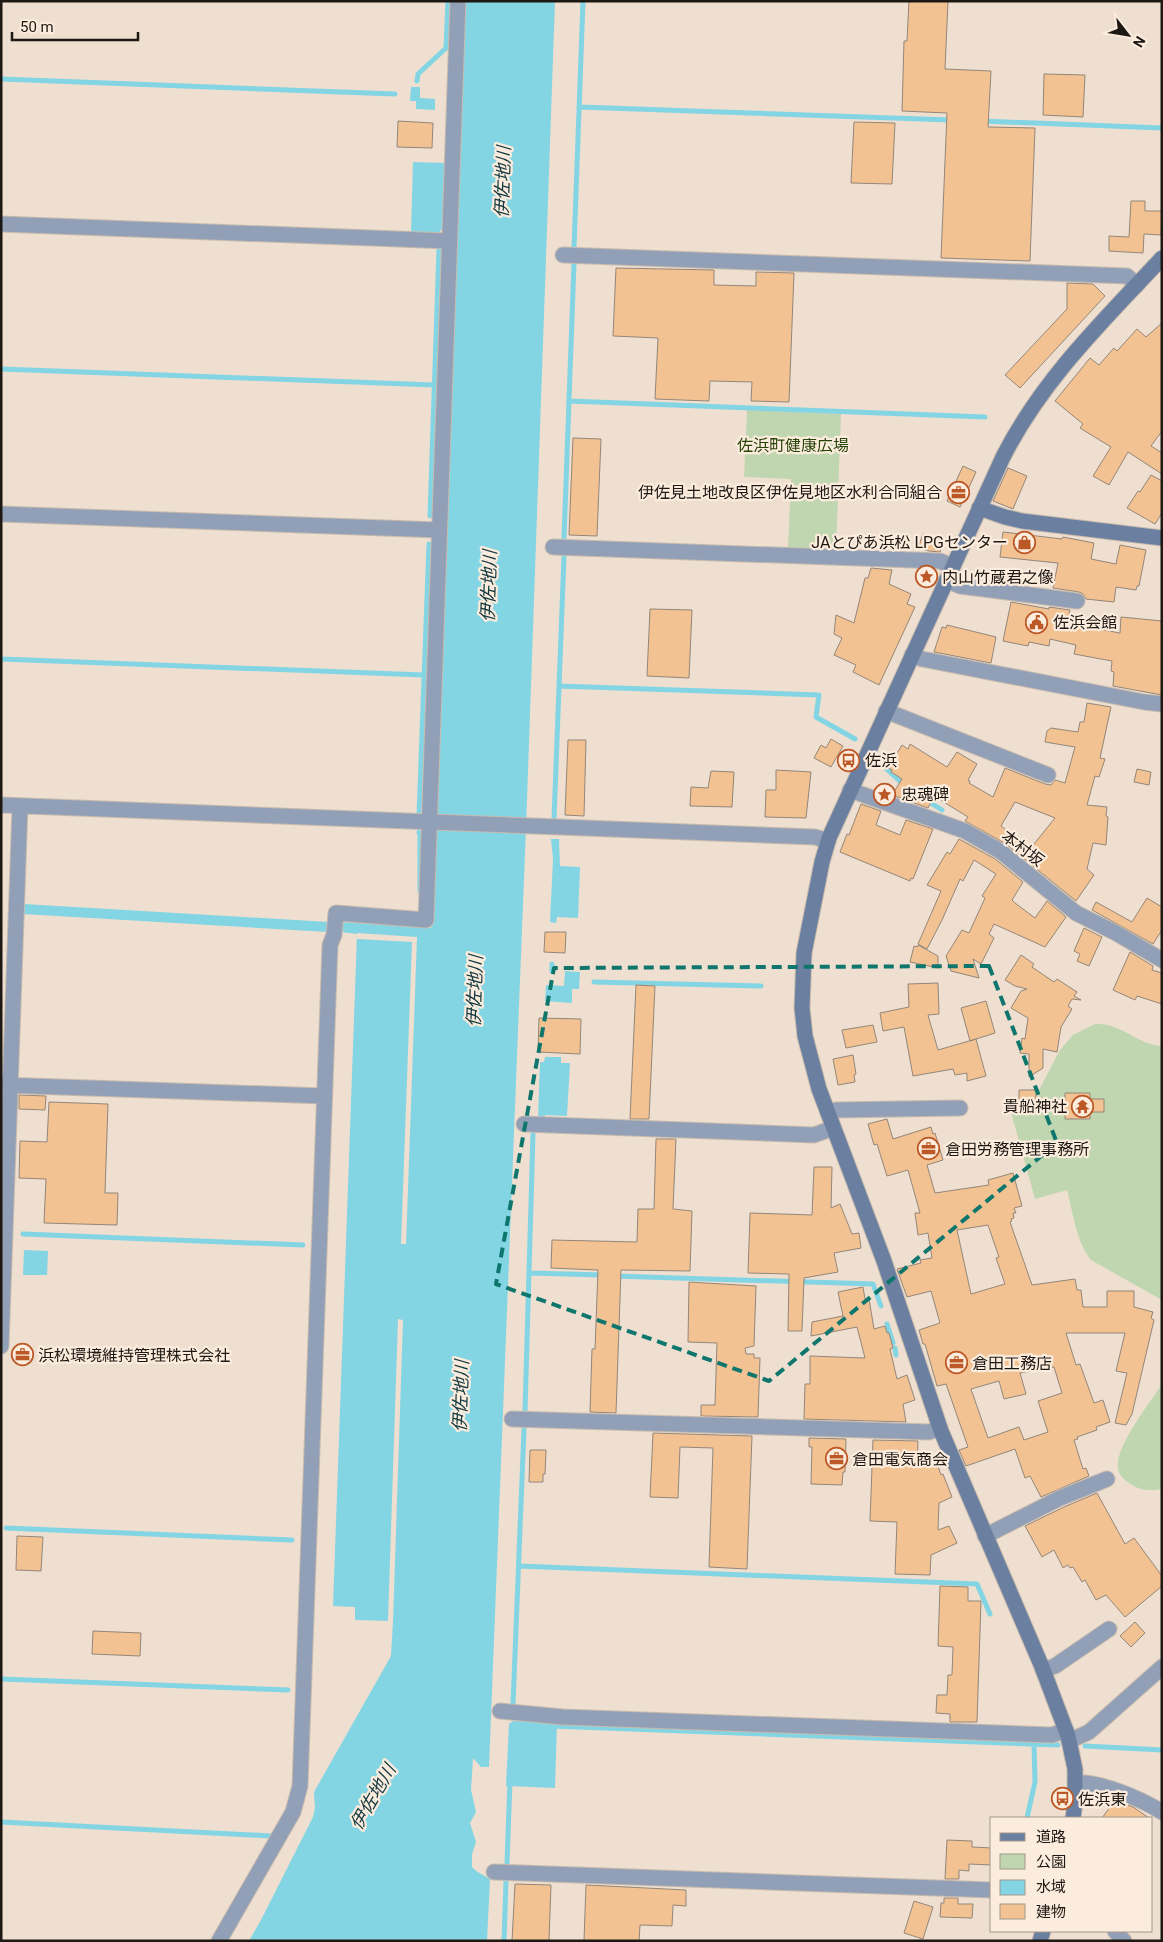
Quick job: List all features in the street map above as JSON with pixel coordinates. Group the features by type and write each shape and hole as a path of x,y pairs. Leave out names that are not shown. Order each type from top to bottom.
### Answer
{"street":[{"path":"219,1941 287,1824 298,1799 300,1786 330,945 334,935 336,912 426,920 431,823 439,530 458,1"},
{"path":"1,224 449,241"},
{"path":"563,255 1127,276 1137,285"},
{"path":"1073,1817 1076,1783 1068,1735 1043,1670 940,1428 884,1261 833,1128 811,1063 805,1036 802,980 809,925 828,841 1008,446 1034,403 1064,363 1162,258"},
{"path":"979,508 1022,521 1162,538"},
{"path":"1,514 439,530"},
{"path":"552,547 940,561 952,566"},
{"path":"946,580 960,586 1077,601"},
{"path":"912,655 922,660 1162,704"},
{"path":"886,712 1048,775"},
{"name":"本村坂","path":"850,790 958,827 1000,851 1076,913 1116,933 1162,960"},
{"path":"1,805 815,837 828,841"},
{"path":"1,1346 6,1086 20,806"},
{"path":"6,1086 324,1096"},
{"path":"828,1113 836,1110 960,1108"},
{"path":"524,1124 814,1135 833,1128"},
{"path":"512,1420 930,1432 940,1428"},
{"path":"985,1536 1060,1498 1107,1479"},
{"path":"1043,1670 1055,1666 1109,1629"},
{"path":"500,1711 563,1717 1068,1735 1089,1732 1162,1667"},
{"path":"1076,1783 1101,1786 1131,1797 1162,1812"},
{"path":"494,1872 990,1890"}],"highlighted area":[{"path":"989,966 1057,1143 769,1381 496,1284 554,968"}],"green space":[{"name":"佐浜町健康広場","path":"747,410 841,414 836,550 788,549 791,479 744,477"},
{"path":"1095,1024 1113,1027 1144,1042 1162,1046 1162,1300 1091,1260 1078,1236 1067,1190 1035,1199 1011,1112 1038,1112 1039,1090 1060,1050 1073,1035"},
{"path":"1162,1384 1162,1489 1145,1490 1133,1486 1123,1478 1119,1472 1118,1463 1120,1452 1133,1427"}],"water":[{"name":"伊佐地川","path":"464,1 555,1 526,828 489,1767 481,1767 473,1758 471,1790 476,1812 470,1823 476,1842 472,1854 472,1867 490,1879 487,1941 249,1941 313,1817 315,1808 314,1792 391,1656 393,1621 355,1620 355,1607 333,1606 357,934 341,932 342,922 431,928"},
{"path":"411,87 420,87 420,98 435,99 435,110 416,109 416,101 410,101"},
{"path":"413,162 446,163 443,228 438,233 411,232"},
{"path":"551,839 559,839 560,866 580,867 578,918 557,917 556,923 550,922 553,859"},
{"path":"24,904 329,922 328,932 23,914"},
{"path":"565,971 580,972 579,989 572,989 572,1003 545,1001 546,985 564,986"},
{"path":"545,1057 561,1057 561,1063 570,1063 567,1116 545,1115 545,1118 538,1118 540,1062 544,1062"},
{"path":"24,1250 48,1251 47,1275 23,1275"},
{"path":"513,1721 557,1723 555,1788 506,1786 509,1724"}],"pier":[{"path":"357,933 417,937 406,1244 401,1244 412,942 357,939"},
{"path":"398,1319 403,1320 393,1621 388,1621"}],"building":[{"path":"909,1 948,1 945,69 991,71 988,127 1035,128 1030,261 941,258 947,113 902,111 904,41 907,41"},
{"path":"1044,74 1085,75 1083,117 1043,115"},
{"path":"398,121 433,123 432,148 397,147"},
{"path":"854,122 895,123 892,184 851,183"},
{"path":"1131,201 1145,201 1145,211 1162,211 1161,235 1144,234 1143,253 1109,251 1109,236 1129,237"},
{"path":"616,268 714,270 714,285 756,286 756,272 794,273 789,402 751,401 752,382 710,381 709,401 655,399 658,338 613,336"},
{"path":"1067,283 1093,284 1105,296 1020,388 1005,375 1067,309"},
{"path":"1162,323 1162,431 1151,446 1162,453 1162,474 1128,452 1109,485 1093,476 1111,447 1080,428 1083,424 1055,401 1090,358 1099,365 1114,348 1117,351 1137,329 1146,337"},
{"path":"573,438 601,439 597,536 569,535"},
{"path":"963,466 976,472 960,507 947,501"},
{"path":"1008,468 1027,476 1013,509 993,501"},
{"path":"1151,475 1162,481 1162,513 1155,524 1127,508"},
{"path":"1003,532 1062,539 1063,537 1094,543 1091,559 1116,564 1120,545 1146,550 1139,586 1137,586 1136,590 1116,587 1114,602 1086,599 1079,592 1053,588 1058,563 1000,557"},
{"path":"923,534 944,540 940,552 918,548"},
{"path":"871,568 892,570 889,584 911,594 907,604 915,607 879,685 853,672 856,665 834,655 842,638 834,634 836,615 854,623 865,578 868,578"},
{"path":"1011,602 1049,609 1049,607 1070,610 1067,623 1120,633 1121,617 1162,621 1162,695 1113,686 1114,672 1111,671 1112,661 1074,654 1076,645 1050,639 1049,646 1029,642 1028,646 1003,641"},
{"path":"650,609 692,610 689,678 647,676"},
{"path":"947,625 996,637 991,663 934,652 942,627 946,628"},
{"path":"1087,703 1111,707 1100,758 1105,759 1099,777 1095,776 1087,805 1107,807 1106,845 1093,843 1087,869 1094,875 1076,901 1006,844 965,821 968,817 934,796 928,808 892,795 902,779 888,768 902,745 908,749 910,744 947,767 957,752 977,764 968,780 970,781 969,783 993,797 1005,768 1045,784 1051,785 1055,780 1065,783 1075,747 1045,742 1047,731 1051,728 1078,732 1080,722 1084,722","holes":["1015,802 1055,818 1030,849 1001,826"]},
{"path":"831,739 843,746 831,767 814,758 821,745 826,748"},
{"path":"568,740 586,740 584,816 565,815"},
{"path":"1137,769 1151,772 1149,785 1134,782"},
{"path":"776,770 811,772 806,818 765,817 766,790 776,790"},
{"path":"711,771 734,772 732,807 690,806 691,787 708,788"},
{"path":"861,804 881,811 876,825 900,835 906,820 933,829 913,879 911,878 910,881 840,852"},
{"path":"959,839 995,859 1023,882 1012,900 1035,918 1047,901 1066,917 1045,947 994,924 989,934 994,938 981,964 973,959 979,978 951,971 946,956 962,930 969,933 985,898 982,896 996,874 974,860 963,881 960,879 927,949 918,944 941,891 927,885 947,852 950,854"},
{"path":"1147,898 1162,907 1162,930 1153,944 1092,910 1096,902 1132,922"},
{"path":"1084,928 1102,937 1089,966 1077,961 1080,954 1074,951"},
{"path":"545,932 566,932 565,953 544,952"},
{"path":"918,945 938,956 938,968 910,962 914,946 917,947"},
{"path":"1130,952 1153,966 1152,970 1162,973 1162,1004 1137,996 1135,1000 1113,990"},
{"path":"1021,955 1034,964 1032,967 1054,982 1057,979 1077,992 1074,996 1081,1000 1072,999 1068,1006 1072,1009 1061,1027 1057,1052 1043,1049 1043,1068 1029,1077 1029,1054 1020,1053 1022,1038 1025,1039 1028,1018 1011,1008 1021,991 1027,989 1015,986 1005,980"},
{"path":"938,983 939,1014 928,1015 938,1050 976,1039 986,1076 967,1081 967,1073 955,1075 953,1069 913,1076 904,1027 883,1031 880,1013 909,1007 908,984"},
{"path":"636,985 655,986 649,1119 630,1119"},
{"path":"986,1001 995,1033 970,1041 961,1008"},
{"path":"539,1018 581,1019 580,1054 538,1052"},
{"path":"873,1025 877,1042 846,1048 842,1030"},
{"path":"853,1055 856,1074 854,1075 855,1082 838,1085 833,1059"},
{"path":"1019,1090 1036,1090 1036,1105 1019,1105"},
{"name":"貴船神社","path":"1065,1093 1090,1093 1090,1099 1104,1099 1104,1112 1090,1112 1090,1119 1065,1119 1065,1113 1061,1113 1061,1100 1065,1100"},
{"path":"19,1095 46,1096 45,1110 19,1109"},
{"path":"49,1102 108,1104 105,1193 118,1193 117,1225 44,1223 46,1179 19,1178 20,1141 47,1142"},
{"path":"887,1119 893,1139 931,1127 933,1134 935,1133 943,1160 927,1165 935,1193 989,1185 988,1180 1013,1173 1022,1206 1014,1208 1016,1213 1013,1213 1014,1218 1010,1222 1032,1285 1075,1279 1077,1290 1081,1290 1083,1307 1107,1307 1107,1291 1134,1291 1134,1307 1153,1312 1151,1318 1154,1320 1132,1414 1126,1425 1115,1423 1127,1373 1116,1371 1125,1333 1066,1333 1076,1365 1080,1364 1094,1403 1103,1400 1110,1422 1096,1427 1097,1430 1077,1437 1078,1439 1074,1440 1083,1469 1086,1468 1089,1476 1041,1497 1030,1476 1025,1478 1015,1449 966,1466 959,1450 968,1447 946,1384 937,1386 919,1330 940,1323 931,1291 907,1297 897,1269 921,1263 920,1260 932,1258 928,1233 918,1235 915,1213 920,1213 908,1170 887,1176 877,1144 874,1145 868,1124","holes":["988,1225 999,1257 996,1258 1005,1284 971,1294 957,1230","1054,1367 1062,1393 1038,1401 1048,1432 1024,1440 1019,1427 988,1438 971,1389 999,1381 1004,1399 1026,1394 1020,1373"]},
{"path":"656,1139 676,1139 673,1209 692,1211 690,1271 621,1270 616,1413 590,1412 592,1349 595,1349 598,1270 551,1268 552,1240 637,1242 638,1209 654,1209"},
{"path":"814,1167 832,1167 831,1208 840,1204 852,1234 859,1233 861,1248 834,1253 838,1272 804,1278 802,1331 788,1331 789,1274 748,1273 750,1213 812,1215"},
{"path":"689,1282 756,1286 754,1346 745,1348 746,1354 754,1354 754,1358 760,1358 758,1417 701,1416 701,1405 715,1405 717,1343 688,1342"},
{"path":"863,1287 865,1299 869,1299 874,1329 885,1326 887,1333 889,1333 893,1348 890,1349 897,1379 907,1375 915,1400 903,1404 906,1422 804,1419 805,1384 810,1384 810,1356 865,1358 857,1327 811,1336 812,1322 843,1316 838,1292"},
{"path":"653,1433 752,1436 747,1569 709,1567 713,1448 680,1447 678,1498 650,1497"},
{"path":"809,1438 846,1439 845,1472 843,1472 842,1485 811,1484 812,1447 809,1447"},
{"path":"873,1440 918,1441 917,1465 935,1457 941,1475 943,1474 952,1497 939,1503 938,1530 949,1526 957,1543 931,1555 930,1575 895,1574 897,1522 870,1521"},
{"path":"530,1450 546,1450 543,1482 529,1482"},
{"path":"1097,1493 1125,1544 1134,1538 1162,1576 1162,1586 1125,1617 1106,1595 1096,1600 1085,1580 1082,1582 1073,1567 1070,1568 1068,1565 1063,1568 1054,1550 1042,1557 1025,1526"},
{"path":"17,1536 43,1537 41,1571 16,1570"},
{"path":"940,1586 968,1587 968,1601 981,1601 977,1722 950,1722 950,1714 936,1713 937,1695 947,1695 948,1675 952,1675 953,1647 938,1646"},
{"path":"1135,1622 1145,1633 1131,1647 1120,1636"},
{"path":"93,1631 141,1633 140,1656 92,1654"},
{"path":"1115,1800 1133,1807 1148,1817 1103,1817"},
{"path":"947,1840 972,1841 972,1847 990,1848 990,1865 969,1864 969,1871 959,1870 959,1879 945,1879"},
{"path":"515,1884 551,1885 549,1941 512,1941"},
{"path":"586,1885 686,1890 686,1906 673,1905 672,1926 640,1925 639,1941 584,1941"},
{"path":"944,1898 958,1898 958,1904 973,1904 972,1918 940,1917 941,1903 944,1903"},
{"path":"914,1901 933,1907 923,1939 904,1933"}],"waterway":[{"path":"417,81 418,74 446,48 448,1"},
{"path":"574,248 583,1"},
{"path":"1,79 395,94"},
{"path":"579,107 951,120"},
{"path":"982,121 1162,128"},
{"path":"430,516 439,249"},
{"path":"564,538 574,263"},
{"path":"1,369 434,385"},
{"path":"569,401 985,417"},
{"path":"419,815 429,544"},
{"path":"554,819 564,556"},
{"path":"1,659 424,675"},
{"path":"559,686 819,695 816,717 855,739"},
{"path":"879,762 904,785"},
{"path":"926,800 942,810"},
{"path":"419,832 420,891"},
{"path":"552,964 552,971"},
{"path":"594,982 761,986"},
{"path":"525,1411 533,1134"},
{"path":"23,1234 303,1245"},
{"path":"529,1273 603,1275"},
{"path":"614,1276 873,1284 881,1306"},
{"path":"887,1324 893,1343"},
{"path":"895,1348 896,1355"},
{"path":"513,1704 524,1429"},
{"path":"6,1528 292,1540"},
{"path":"519,1566 977,1584 990,1614"},
{"path":"1,1679 288,1690"},
{"path":"551,1726 1058,1745"},
{"path":"1027,1817 1035,1782 1034,1744"},
{"path":"1085,1746 1162,1750"},
{"path":"507,1863 510,1781"},
{"path":"1,1822 271,1836"},
{"path":"504,1941 506,1881"}],"place":[{"name":"伊佐見土地改良区伊佐見地区水利合同組合","path":"958,492"},
{"name":"JAとぴあ浜松 LPGセンター","path":"1024,542"},
{"name":"内山竹蔵君之像","path":"926,577"},
{"name":"佐浜会館","path":"1037,622"},
{"name":"佐浜","path":"849,760"},
{"name":"忠魂碑","path":"885,794"},
{"name":"貴船神社","path":"1083,1106"},
{"name":"倉田労務管理事務所","path":"929,1149"},
{"name":"浜松環境維持管理株式会社","path":"22,1355"},
{"name":"倉田工務店","path":"956,1363"},
{"name":"倉田電気商会","path":"836,1459"},
{"name":"佐浜東","path":"1062,1799"}]}
